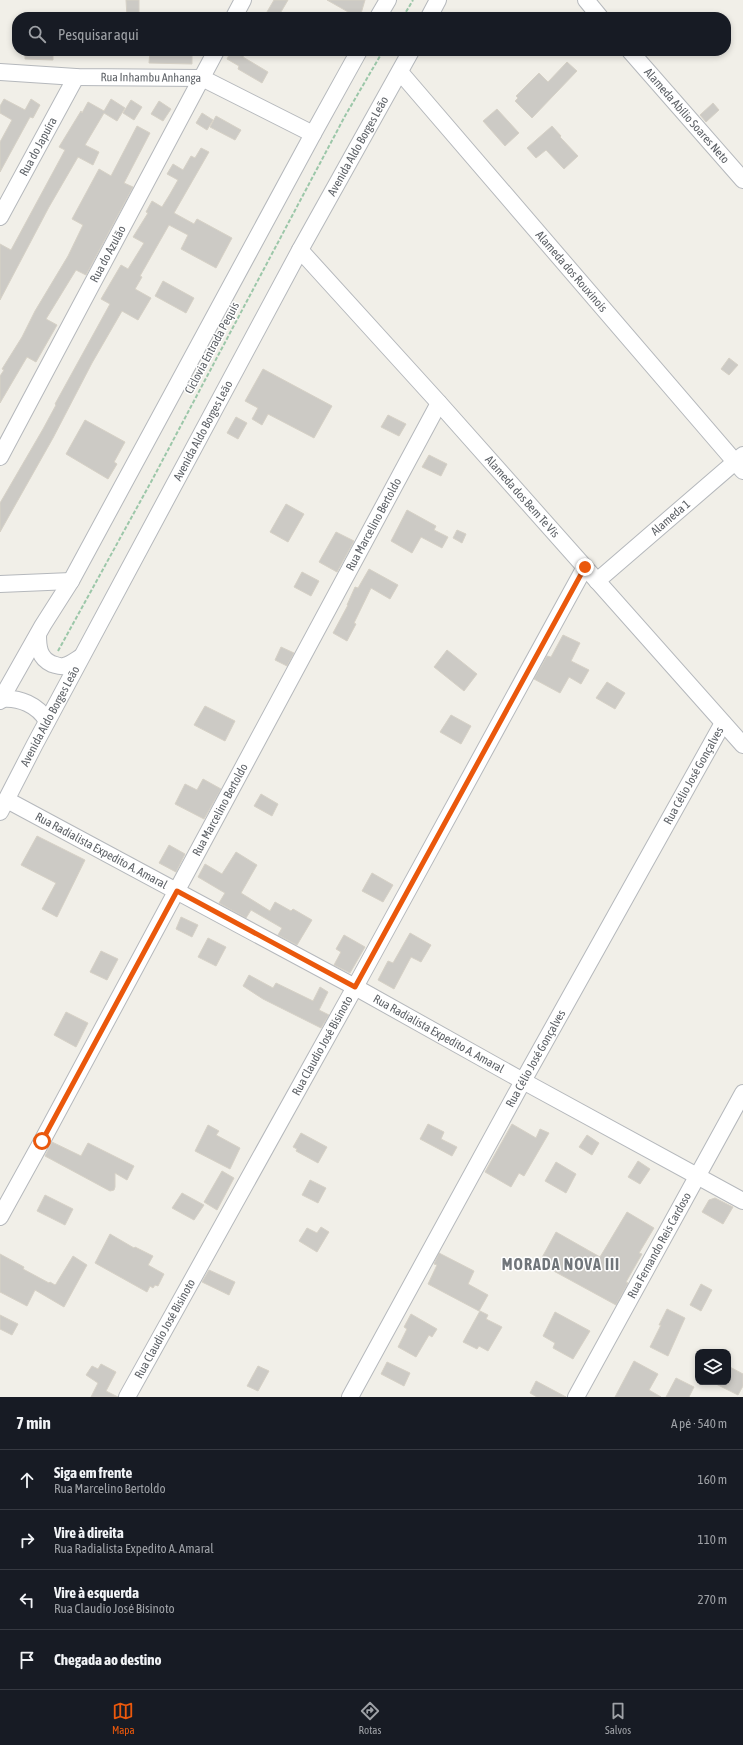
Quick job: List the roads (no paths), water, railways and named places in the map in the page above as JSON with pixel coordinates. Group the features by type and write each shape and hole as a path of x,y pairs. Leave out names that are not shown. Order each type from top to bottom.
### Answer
{"street":[{"path":"237,12 243,0"},
{"path":"381,12 388,0"},
{"path":"432,12 438,0"},
{"path":"586,0 596,12"},
{"name":"Rua do Azulão","path":"0,456 213,56"},
{"path":"1,700 71,581 356,56"},
{"name":"Avenida Aldo Borges Leão","path":"3,806 47,721 300,250 408,56"},
{"name":"Alameda Abílio Soares Neto","path":"634,56 743,180"},
{"name":"Rua Inhambu Anhanga","path":"0,72 76,77 202,78 313,134"},
{"name":"Alameda dos Rouxinois","path":"400,72 740,462"},
{"name":"Rua do Japuíra","path":"0,217 76,77"},
{"name":"Alameda dos Bem Te Vis","path":"300,250 440,403 743,745"},
{"name":"Rua Marcelino Bertoldo","path":"0,1217 440,403"},
{"name":"Alameda 1","path":"597,581 740,462"},
{"name":"Rua Claudio José Bisinoto","path":"127,1397 355,987 585,567"},
{"path":"0,584 71,581"},
{"path":"38,635 38,646 41,655 48,662 57,666 64,666 82,657"},
{"path":"1,700 17,699 26,702 44,714 47,721"},
{"name":"Rua Célio José Gonçalves","path":"350,1397 523,1081 723,722"},
{"name":"Rua Radialista Expedito A. Amaral","path":"3,806 177,891 355,987 743,1201"},
{"name":"Rua Fernando Reis Cardoso","path":"576,1397 696,1176 743,1094"}],"district":[{"name":"MORADA NOVA III","path":"561,1264"}]}
